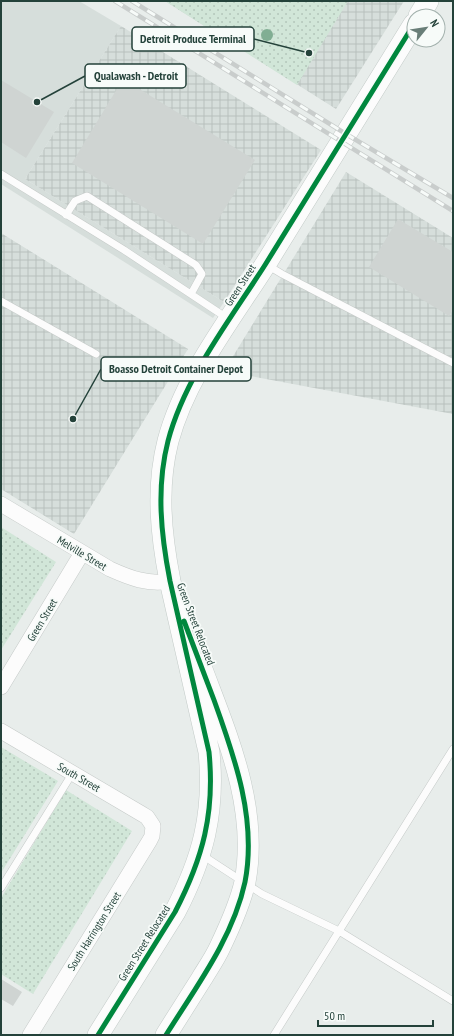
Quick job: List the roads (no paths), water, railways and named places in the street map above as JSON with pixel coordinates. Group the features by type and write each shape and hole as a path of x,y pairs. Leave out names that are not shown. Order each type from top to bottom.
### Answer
{"street":[{"name":"Green Street","path":"170,581 164,555 160,512 163,466 168,441 174,422 192,382 205,358 266,263 406,37"},
{"name":"Melville Street","path":"1,504 82,553 127,577 152,582 170,581"},
{"name":"Green Street","path":"1,686 82,553"},
{"name":"Green Street Relocated","path":"98,1035 186,892 206,836 210,780 208,752 170,581"},
{"name":"Green Street Relocated","path":"166,1035 219,949 233,919 244,882 247,858 247,826 243,791 238,771 220,716 170,581"},
{"name":"South Street","path":"1,731 72,774 147,816 153,826"},
{"name":"South Harrington Street","path":"30,1035 150,840 153,826"}],"lane":[{"path":"1,174 230,319"},
{"path":"66,215 75,201 87,196 183,256 196,265 202,274 190,294"},
{"path":"266,263 282,274 453,364"},
{"path":"1,301 96,354"},
{"path":"274,1035 453,749"},
{"path":"1,888 72,774"},
{"path":"200,853 262,894 338,931 453,1001"}],"railway":[{"path":"115,1 453,211"},
{"path":"132,1 346,134 453,198"}],"place":[{"name":"Detroit Produce Terminal","path":"309,53"},
{"name":"Qualawash - Detroit","path":"37,102"},
{"name":"Boasso Detroit Container Depot","path":"73,419"}]}
